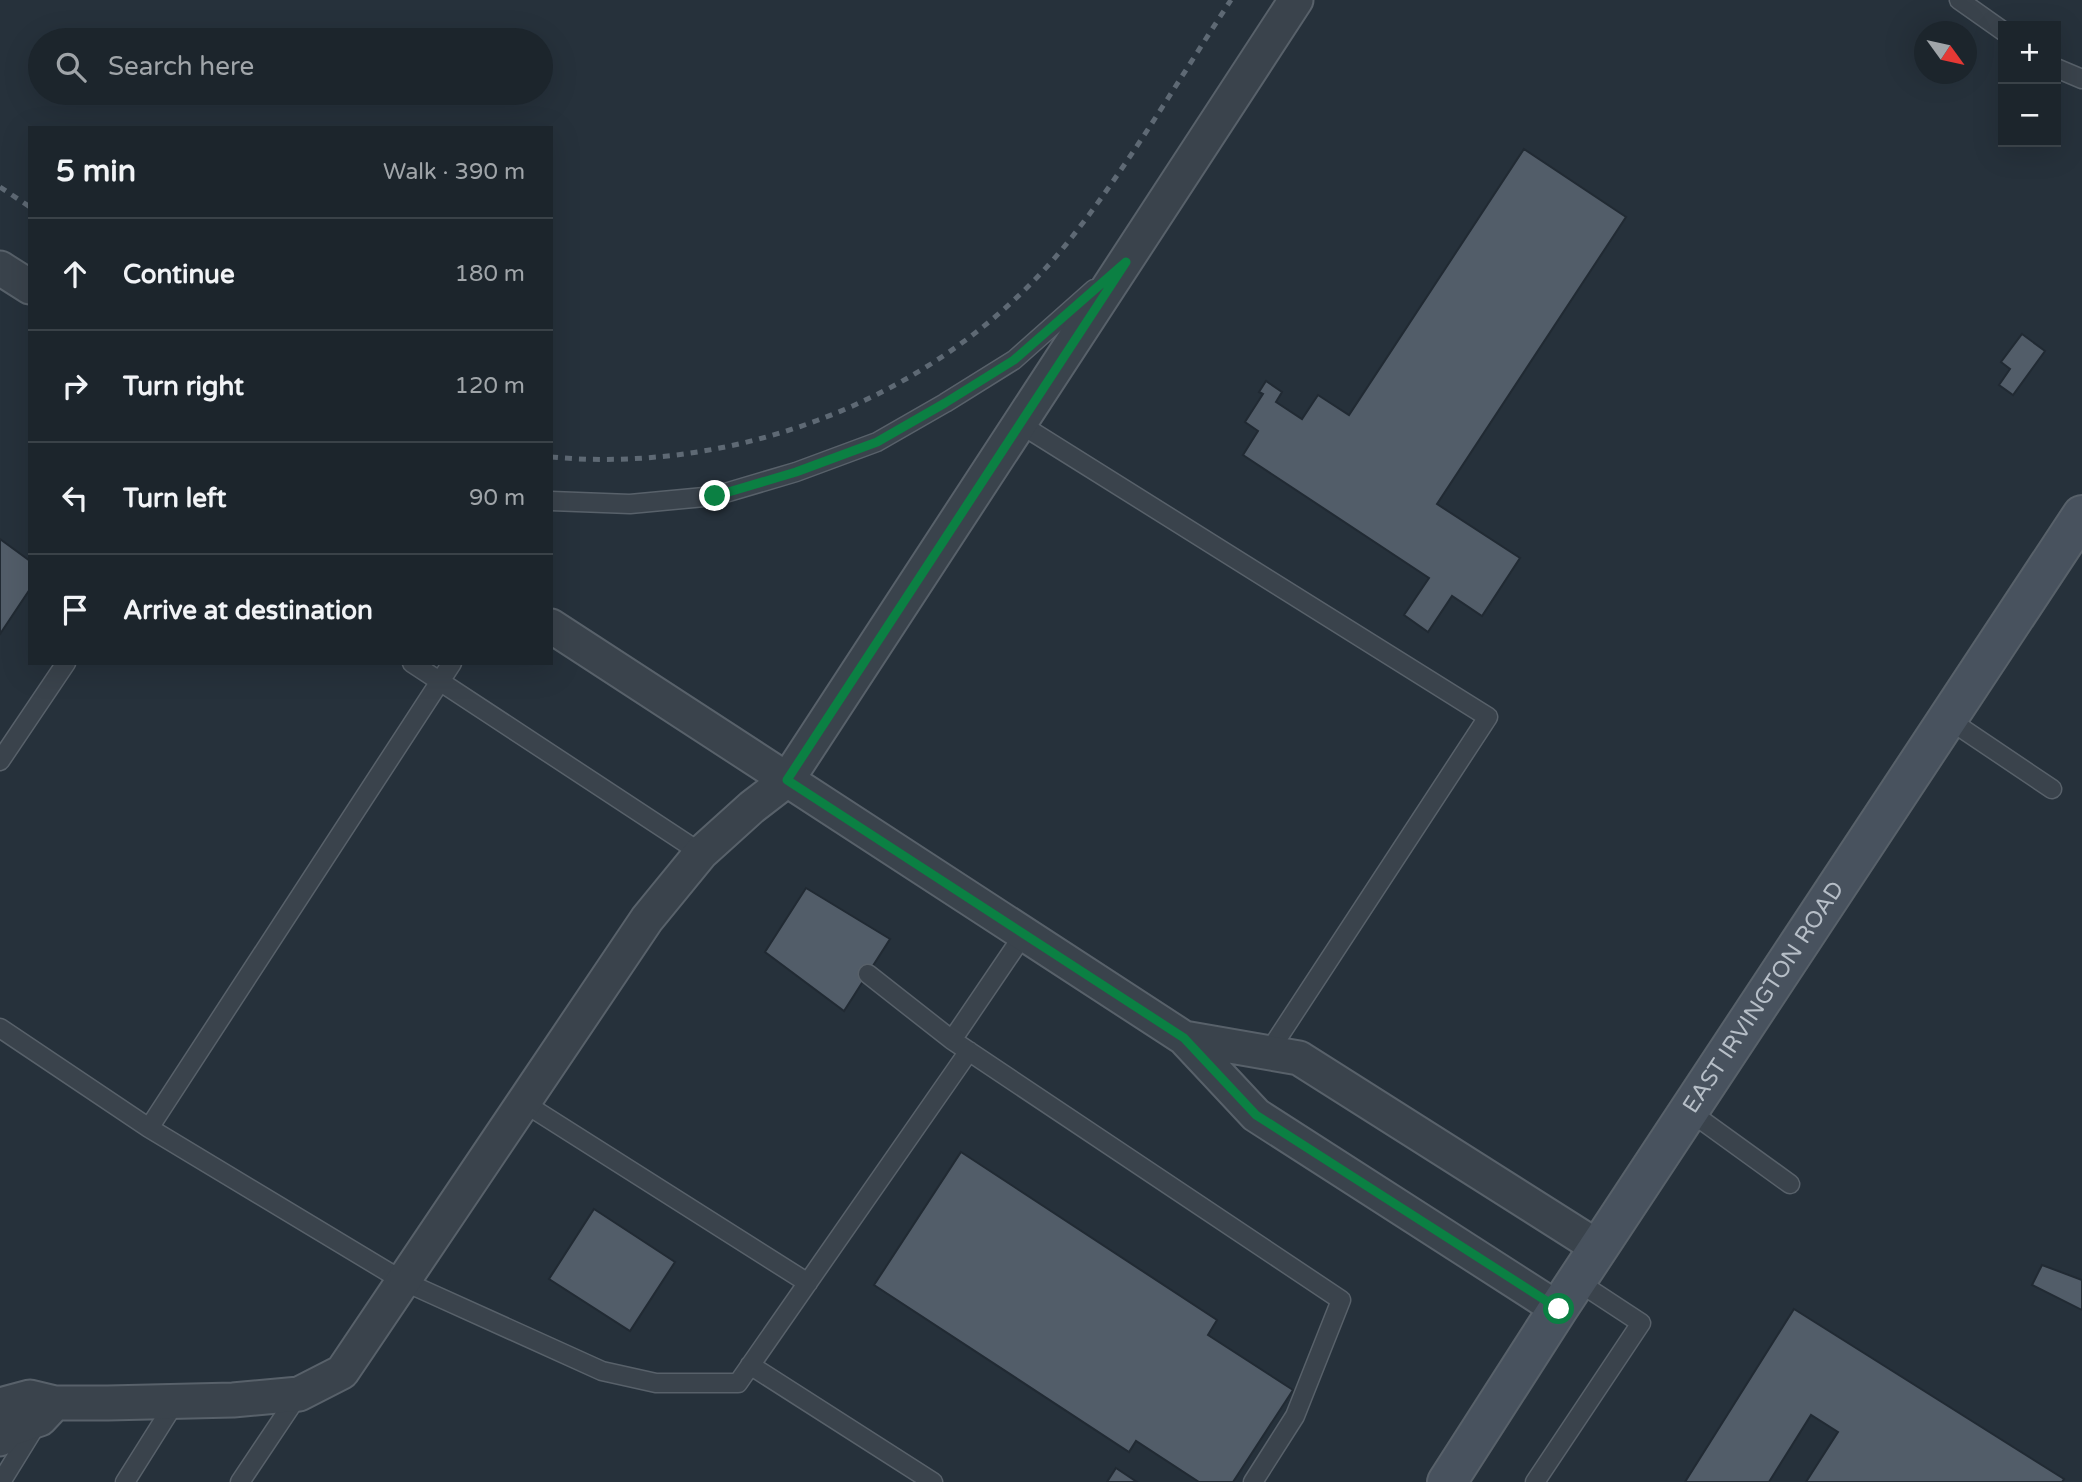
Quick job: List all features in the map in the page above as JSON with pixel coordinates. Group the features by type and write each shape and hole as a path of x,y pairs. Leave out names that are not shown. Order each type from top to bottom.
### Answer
{"street":[{"path":"0,1439 7,1430 48,1411 299,1394 342,1372 647,919 701,853 787,780 1296,0"},
{"path":"0,268 28,286"},
{"name":"EAST IRVINGTON ROAD","path":"1458,1478 1568,1295 2082,515"},
{"path":"553,627 1184,1038 1256,1115 1568,1295"},
{"path":"1184,1038 1299,1058 1599,1248"},
{"path":"0,1405 30,1397 48,1411"}],"lane":[{"path":"1959,0 1998,27"},
{"path":"2061,70 2082,79"},
{"path":"553,501 630,504 715,496 796,472 877,442 1014,360 1126,262"},
{"path":"1020,424 1488,717 1268,1053"},
{"path":"0,761 65,665"},
{"path":"415,665 701,853"},
{"path":"149,1128 451,665"},
{"path":"1948,719 2052,789"},
{"path":"952,1040 1024,934"},
{"path":"868,974 952,1040 1341,1300 1295,1416 1253,1482"},
{"path":"0,1028 149,1128 403,1281 603,1371 656,1383 738,1384 969,1051"},
{"path":"524,1103 807,1283"},
{"path":"1689,1111 1790,1184"},
{"path":"1535,1482 1641,1323 1568,1295"},
{"path":"750,1365 933,1482"},
{"path":"240,1482 299,1394"},
{"path":"125,1482 176,1401"},
{"path":"1,1482 48,1411"}],"building":[{"path":"1524,149 1626,217 1437,504 1520,558 1482,616 1452,596 1428,632 1404,615 1429,578 1243,455 1258,431 1245,422 1263,394 1259,392 1266,381 1282,392 1276,402 1302,419 1318,395 1349,415"},
{"path":"2022,334 2045,351 2013,395 1999,385 2010,369 2001,362"},
{"path":"0,539 28,560 28,592 0,634"},
{"path":"806,888 890,939 844,1011 765,952"},
{"path":"961,1152 1217,1320 1208,1335 1293,1390 1233,1482 1199,1482 1136,1441 1129,1452 874,1285"},
{"path":"594,1209 675,1262 630,1331 549,1279"},
{"path":"2042,1265 2082,1280 2082,1310 2032,1285"},
{"path":"1794,1309 2064,1479 2062,1482 1806,1482 1838,1432 1811,1415 1769,1482 1685,1482"},
{"path":"1116,1468 1137,1482 1107,1482"}],"railway":[{"path":"553,457 624,459 697,452 769,436 839,412 905,379 967,339 1023,292 1072,237 1134,150 1231,0"},
{"path":"0,187 28,206"}],"route":[{"path":"715,496 796,472 877,442 1014,360 1126,262 787,780 1184,1038 1256,1115 1559,1309"}]}
